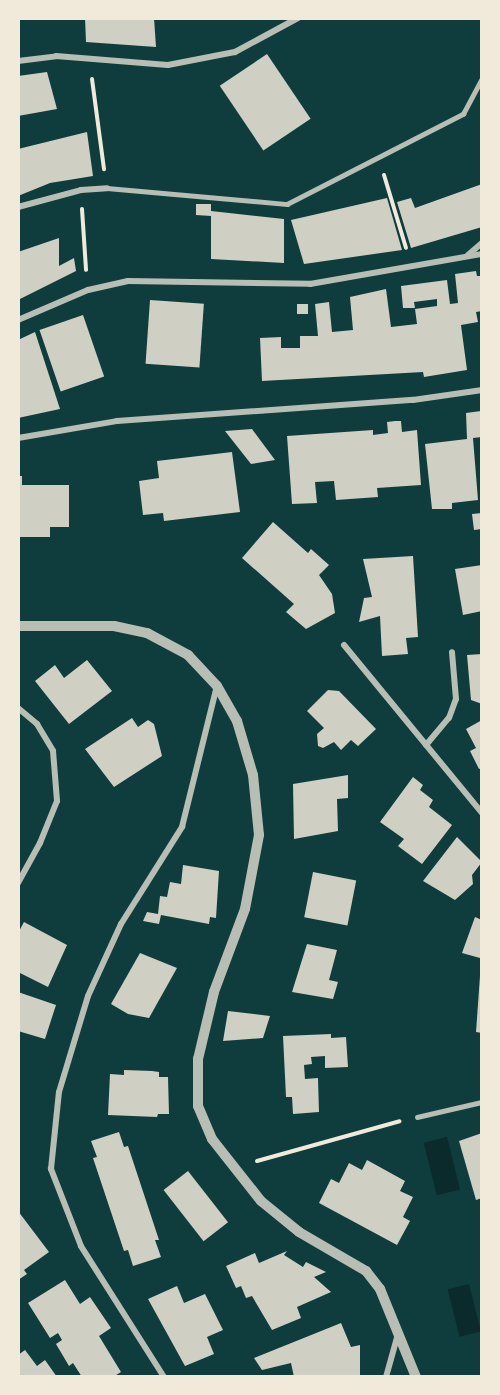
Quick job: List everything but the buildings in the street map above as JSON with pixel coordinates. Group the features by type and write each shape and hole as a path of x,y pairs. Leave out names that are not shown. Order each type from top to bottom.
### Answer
{"street":[{"path":"18,61 56,56 168,65 234,52 298,18"},
{"path":"18,207 81,190 108,188"},
{"path":"468,256 482,243"},
{"path":"18,320 88,290 128,281 310,284 412,269 482,254"},
{"path":"18,438 117,421 413,400 482,390"},
{"path":"18,626 114,626 147,633 188,655 217,686 237,721 253,775 259,835 245,909 214,992 201,1048 198,1106 212,1138 261,1201 300,1232 366,1271 380,1289 416,1377"},
{"path":"344,645 482,813"},
{"path":"426,745 449,718 456,699 452,652"},
{"path":"164,1377 81,1246 51,1169 59,1092 87,996 121,924 182,827 217,686"},
{"path":"18,708 37,724 53,751 57,801 18,883"},
{"path":"386,1377 399,1331"}],"lane":[{"path":"108,188 287,204 463,114 482,79"},
{"path":"417,1117 482,1102"}],"path":[{"path":"92,77 105,174"},
{"path":"378,157 412,269"},
{"path":"81,190 88,290"},
{"path":"258,1160 390,1124"}],"water":[{"path":"447,1137 460,1189 437,1195 424,1143"},
{"path":"469,1284 481,1332 460,1337 448,1289"}]}
